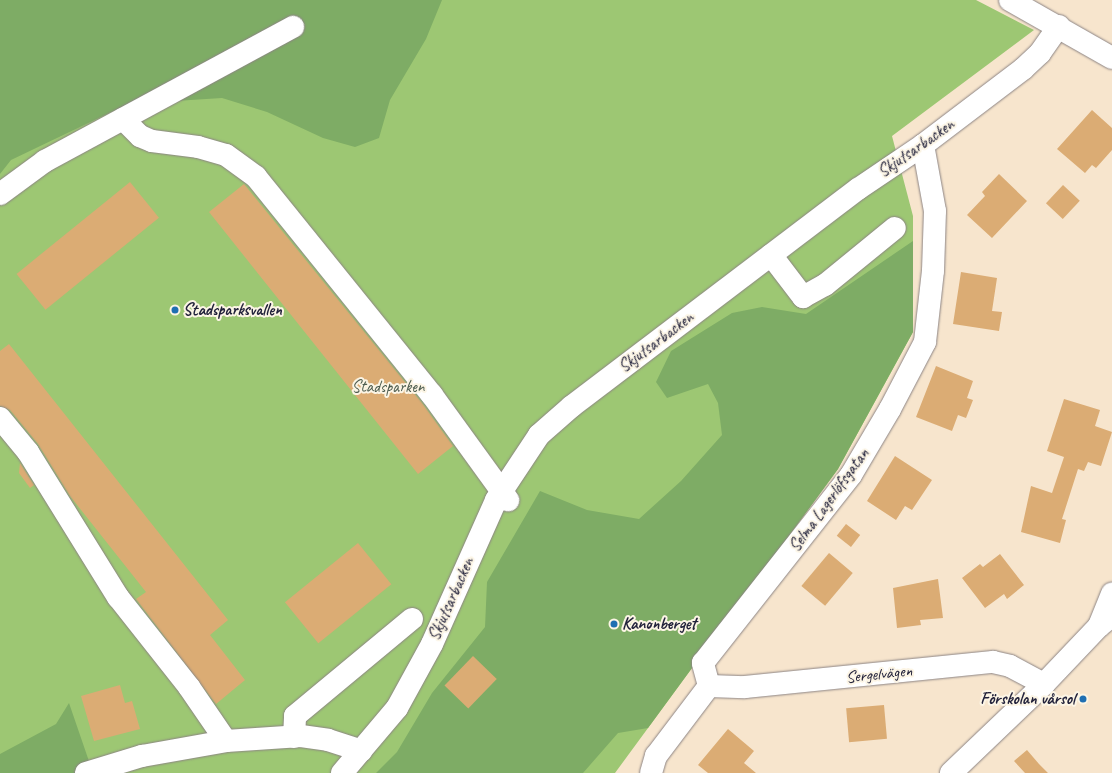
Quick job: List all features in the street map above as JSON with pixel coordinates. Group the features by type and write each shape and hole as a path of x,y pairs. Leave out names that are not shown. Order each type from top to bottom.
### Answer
{"street":[{"path":"1010,0 1059,26 1112,58"},
{"name":"Skjutsarbacken","path":"342,773 396,708 428,651 473,548 505,496 539,435 572,406 858,189 923,144 1023,69 1040,53 1059,26"},
{"path":"0,194 45,161 293,27"},
{"path":"123,119 140,136 152,141 198,147 226,156 256,177 432,395 505,496"},
{"name":"Selma Lagerlöfsgatan","path":"709,686 703,663 851,475 890,409 925,342 934,271 935,211 923,144"},
{"path":"771,255 804,297 825,285 895,228"},
{"path":"0,418 28,452 118,597 208,713 226,741"},
{"path":"951,773 1044,684 1105,621 1112,593"},
{"path":"294,737 296,716 412,619"},
{"name":"Sergelvägen","path":"709,686 752,687 993,662 1010,666 1044,684"},
{"path":"651,773 656,756 709,686"},
{"path":"86,773 142,756 226,741 294,737 328,740 361,751"}],"green space":[{"name":"Stadsparken","path":"0,0 976,0 1034,30 892,136 913,216 913,332 838,469 615,773 0,773"},
{"path":"0,0 442,0 426,39 390,100 379,138 355,147 323,138 267,112 222,98 128,104 11,160 0,174"},
{"path":"913,241 913,332 838,469 648,728 618,733 583,773 376,773 397,752 432,693 485,627 487,582 540,491 587,510 639,519 681,481 722,435 718,403 708,384 667,398 656,382 671,351 732,313 762,307 806,314"},
{"path":"69,703 92,770 90,773 0,773 0,754 56,724"}],"building":[{"path":"1092,110 1112,128 1112,150 1096,168 1092,165 1085,173 1057,149"},
{"path":"999,174 1027,201 992,238 967,215 985,196 982,192"},
{"path":"130,182 159,218 45,310 17,274"},
{"path":"244,184 422,403 453,446 418,474 209,212"},
{"path":"1063,185 1080,201 1063,219 1046,203"},
{"path":"961,272 997,278 992,311 1002,312 999,331 953,324"},
{"path":"9,344 228,620 210,635 245,680 216,704 136,599 146,592 70,496 38,444 10,410 0,406 0,351"},
{"path":"936,366 973,381 967,398 973,400 966,418 958,415 952,431 916,417"},
{"path":"1064,399 1100,410 1095,426 1112,432 1101,466 1088,462 1084,471 1078,469 1062,519 1066,520 1060,543 1021,532 1031,486 1052,493 1064,457 1047,451"},
{"path":"895,456 932,480 912,510 905,506 896,520 867,501"},
{"path":"20,463 34,485 30,488 19,473"},
{"path":"846,524 860,535 851,547 837,536"},
{"path":"358,543 391,584 318,643 285,602"},
{"path":"829,553 853,573 825,606 801,586"},
{"path":"1000,554 1024,585 1007,599 1004,594 985,608 962,578 980,564 983,567"},
{"path":"938,579 943,618 920,620 921,625 897,628 893,588"},
{"path":"473,656 497,679 468,708 445,685"},
{"path":"120,685 125,703 132,701 140,729 94,741 81,696"},
{"path":"884,705 887,739 849,742 846,708"},
{"path":"728,729 754,751 744,763 756,773 708,773 698,765"},
{"path":"1027,750 1048,773 1025,773 1014,761"}],"place":[{"name":"Stadsparksvallen","path":"175,310"},
{"name":"Kanonberget","path":"614,624"},
{"name":"Förskolan vårsol","path":"1083,699"}]}
